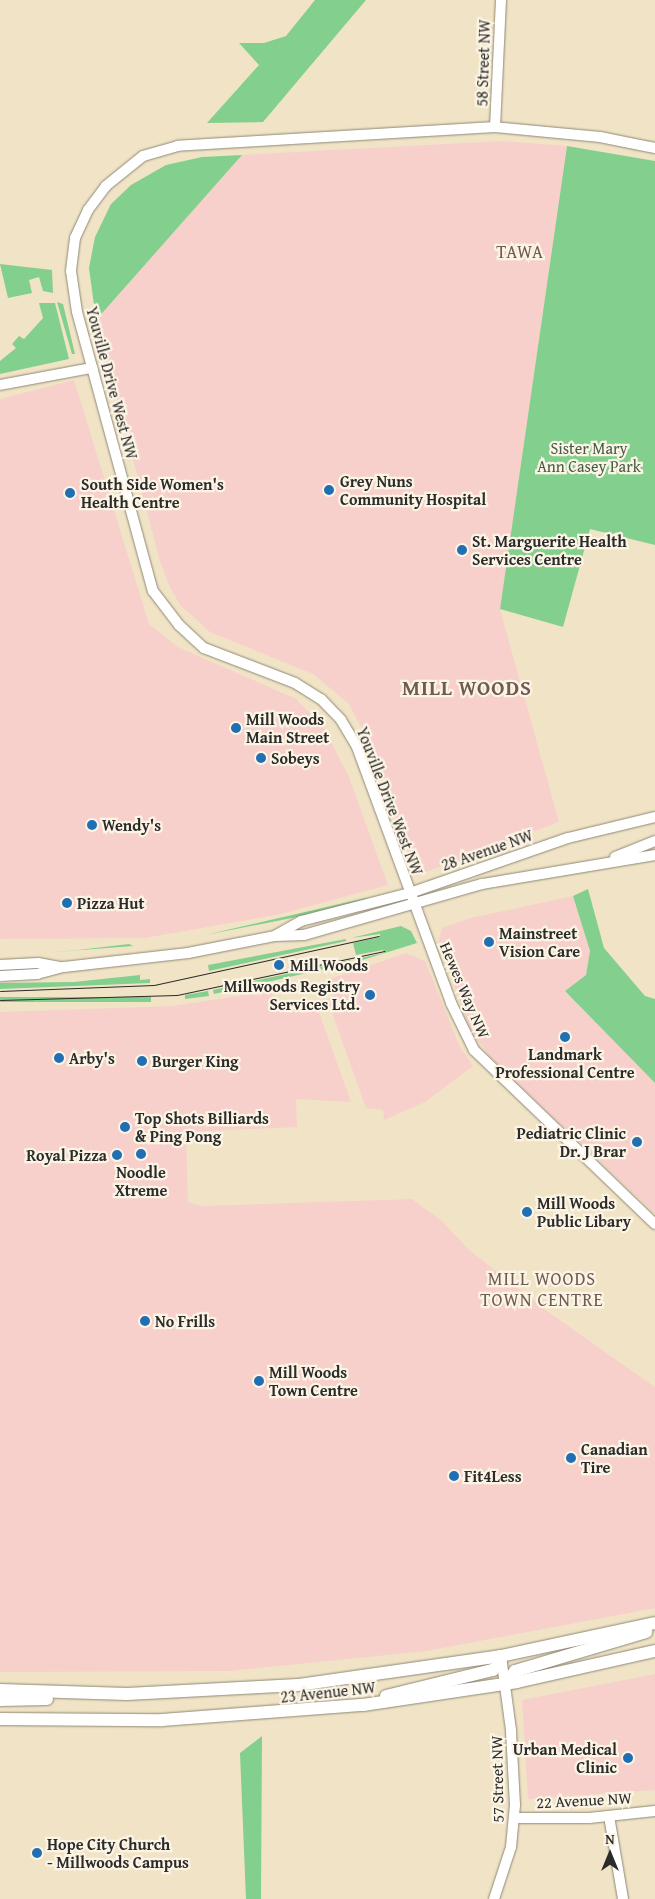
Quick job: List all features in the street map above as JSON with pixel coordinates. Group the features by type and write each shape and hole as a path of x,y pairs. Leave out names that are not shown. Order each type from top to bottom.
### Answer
{"main road":[{"name":"23 Avenue NW","path":"0,1690 127,1694 298,1685 501,1656 655,1623"},
{"path":"506,1684 515,1671 655,1629"},
{"name":"23 Avenue NW","path":"0,1719 162,1720 352,1706 506,1684 655,1651"},
{"path":"352,1706 493,1670 500,1664 501,1656"},
{"path":"0,1700 127,1694"}],"street":[{"name":"58 Street NW","path":"495,127 501,0"},
{"name":"Youville Drive West NW","path":"414,905 357,747 341,720 322,699 296,683 204,648 178,625 153,591 77,312 71,271 75,238 88,210 106,186 144,156 178,146 495,127 600,137 655,148"},
{"path":"0,385 92,368"},
{"name":"28 Avenue NW","path":"275,936 301,921 410,893 568,838 655,817"},
{"path":"593,866 655,841"},
{"name":"28 Avenue NW","path":"0,976 38,974 64,967 188,953 275,936 304,935 482,884 655,855"},
{"name":"Hewes Way NW","path":"414,905 457,1015 474,1050 655,1224"},
{"name":"28 Avenue NW","path":"0,965 38,963 64,967"},
{"name":"57 Street NW","path":"494,1899 506,1869 514,1818 514,1768 506,1684 501,1656"},
{"name":"22 Avenue NW","path":"514,1818 609,1816 655,1810"},
{"path":"609,1816 623,1899"}],"shaded area":[{"name":"Grey Nuns Community Hospital","path":"502,141 567,146 500,609 559,822 415,876 374,753 349,704 313,674 210,632 180,605 170,587 160,561 96,320 242,155"},
{"path":"74,380 149,624 178,647 296,699 324,728 349,777 388,885 281,914 145,938 0,939 0,399"},
{"path":"573,896 590,951 586,975 565,991 655,1083 655,1214 491,1058 471,1031 438,943 442,928 470,918"},
{"path":"406,953 425,961 460,1047 473,1066 425,1102 384,1120 383,1110 366,1108 327,999 333,996 327,980"},
{"path":"271,991 275,1012 318,1009 351,1102 296,1099 297,1127 186,1132 188,1202 201,1206 412,1199 442,1221 469,1250 551,1314 655,1387 655,1608 427,1651 230,1671 0,1672 0,1012 173,1006"},
{"path":"655,1674 655,1790 528,1799 522,1700"}],"green space":[{"path":"315,0 366,0 263,122 207,123 259,65 239,43 264,43 286,36"},
{"name":"Sister Mary Ann Casey Park","path":"567,146 655,161 655,545 590,529 563,627 500,609"},
{"path":"242,155 96,320 89,268 95,237 111,204 131,185 166,165 202,157"},
{"path":"0,264 52,270 53,293 43,291 39,277 29,280 32,293 8,298"},
{"path":"57,302 63,304 75,354 72,354"},
{"path":"39,303 55,303 69,359 0,374 0,361 16,348 12,344 19,336 24,339 43,318"},
{"path":"588,889 604,948 645,996 655,999 655,1083 565,991 586,975 590,951 573,896"},
{"path":"366,898 370,899 302,916 205,935"},
{"path":"401,926 411,931 417,943 356,962 356,959 384,953 383,950 356,955 353,943 380,937 380,934 351,938"},
{"path":"346,939 346,941 209,971 208,965"},
{"path":"129,944 133,946 42,953 78,950"},
{"path":"350,960 351,963 214,994 213,990"},
{"path":"140,975 140,980 150,979 150,983 0,989 0,983 74,982"},
{"path":"208,991 209,996 185,999 185,995"},
{"path":"0,997 151,997 151,1002 0,1002"},
{"path":"262,1736 261,1899 246,1899 240,1753"}],"tram line":[{"path":"0,991 154,985 379,936"},
{"path":"0,1000 177,995 384,951"}],"place":[{"name":"Grey Nuns Community Hospital","path":"329,490"},
{"name":"South Side Women's Health Centre","path":"70,493"},
{"name":"St. Marguerite Health Services Centre","path":"462,550"},
{"name":"Mill Woods Main Street","path":"236,728"},
{"name":"Sobeys","path":"261,758"},
{"name":"Wendy's","path":"92,825"},
{"name":"Pizza Hut","path":"67,903"},
{"name":"Mainstreet Vision Care","path":"489,942"},
{"name":"Mill Woods","path":"279,965"},
{"name":"Millwoods Registry Services Ltd.","path":"370,995"},
{"name":"Landmark Professional Centre","path":"565,1037"},
{"name":"Arby's","path":"59,1058"},
{"name":"Burger King","path":"142,1061"},
{"name":"Top Shots Billiards & Ping Pong","path":"125,1127"},
{"name":"Pediatric Clinic Dr. J Brar","path":"637,1142"},
{"name":"Noodle Xtreme","path":"141,1154"},
{"name":"Royal Pizza","path":"117,1155"},
{"name":"Mill Woods Public Libary","path":"527,1212"},
{"name":"No Frills","path":"145,1321"},
{"name":"Mill Woods Town Centre","path":"259,1381"},
{"name":"Canadian Tire","path":"571,1458"},
{"name":"Fit4Less","path":"454,1476"},
{"name":"Urban Medical Clinic","path":"628,1758"},
{"name":"Hope City Church - Millwoods Campus","path":"37,1853"}],"district":[{"name":"TAWA","path":"520,252"},
{"name":"MILL WOODS","path":"467,688"},
{"name":"MILL WOODS TOWN CENTRE","path":"542,1290"}]}
